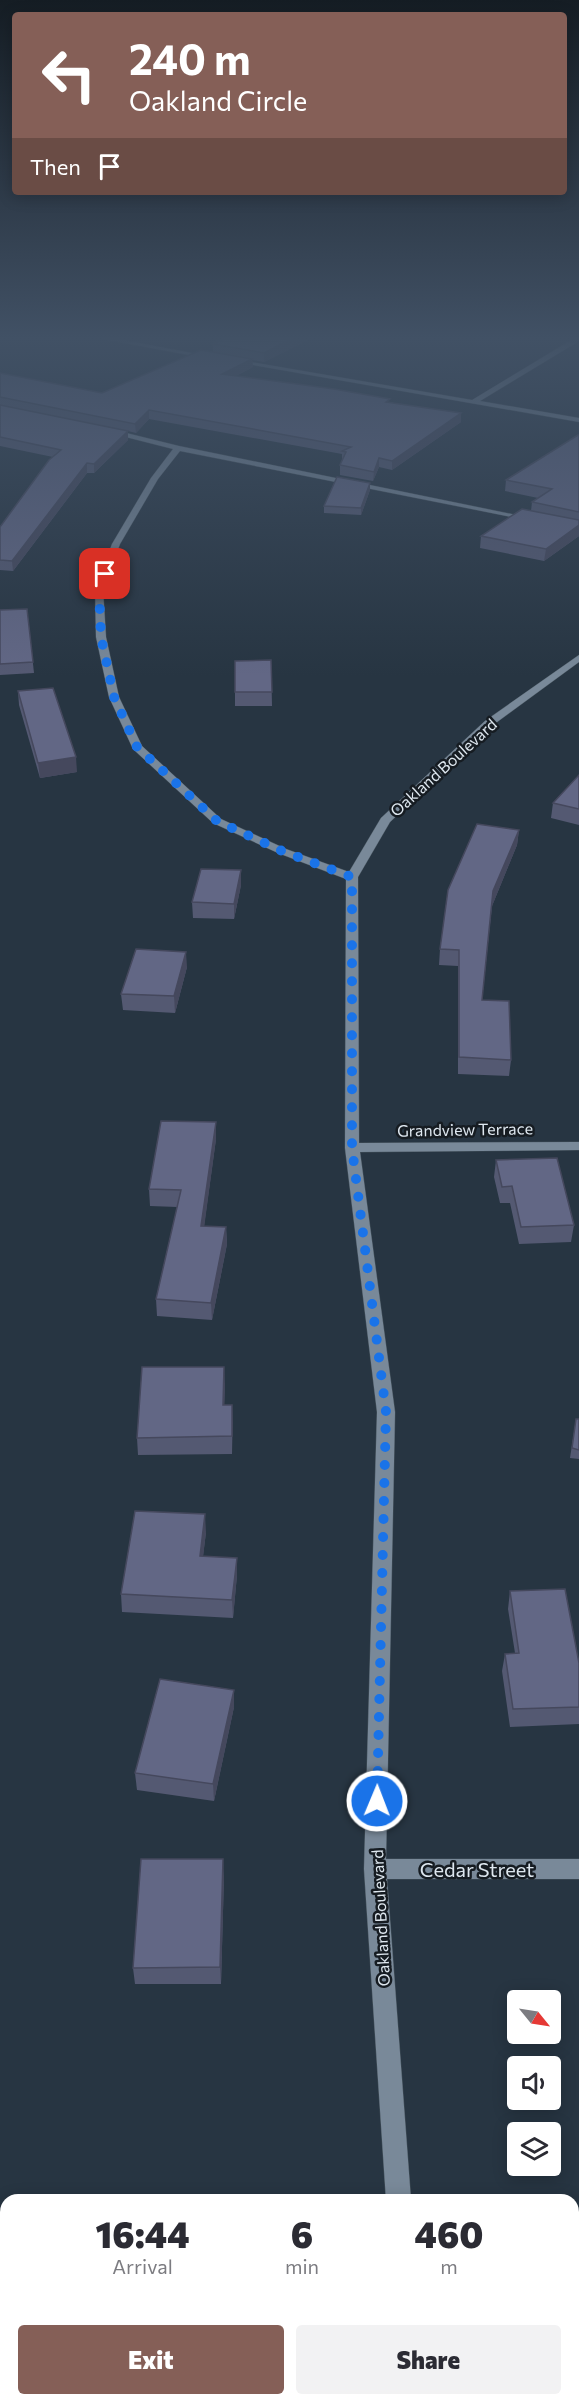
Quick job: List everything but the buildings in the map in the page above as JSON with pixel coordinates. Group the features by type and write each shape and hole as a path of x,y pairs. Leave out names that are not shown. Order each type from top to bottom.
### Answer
{"street":[{"path":"175,451 155,478 116,544 99,590 101,637 114,697 137,747 217,821 282,851 352,877"},
{"path":"199,451 545,521"},
{"name":"Oakland Boulevard","path":"399,2194 375,1869 386,1412 352,1148 352,877 385,820 489,723 579,658"},
{"name":"Grandview Terrace","path":"352,1148 579,1146"},
{"name":"Cedar Street","path":"375,1869 579,1869"}],"route":[{"path":"105,574 99,590 101,637 114,697 137,747 217,821 282,851 352,877 352,1148 386,1412 377,1801"}]}
